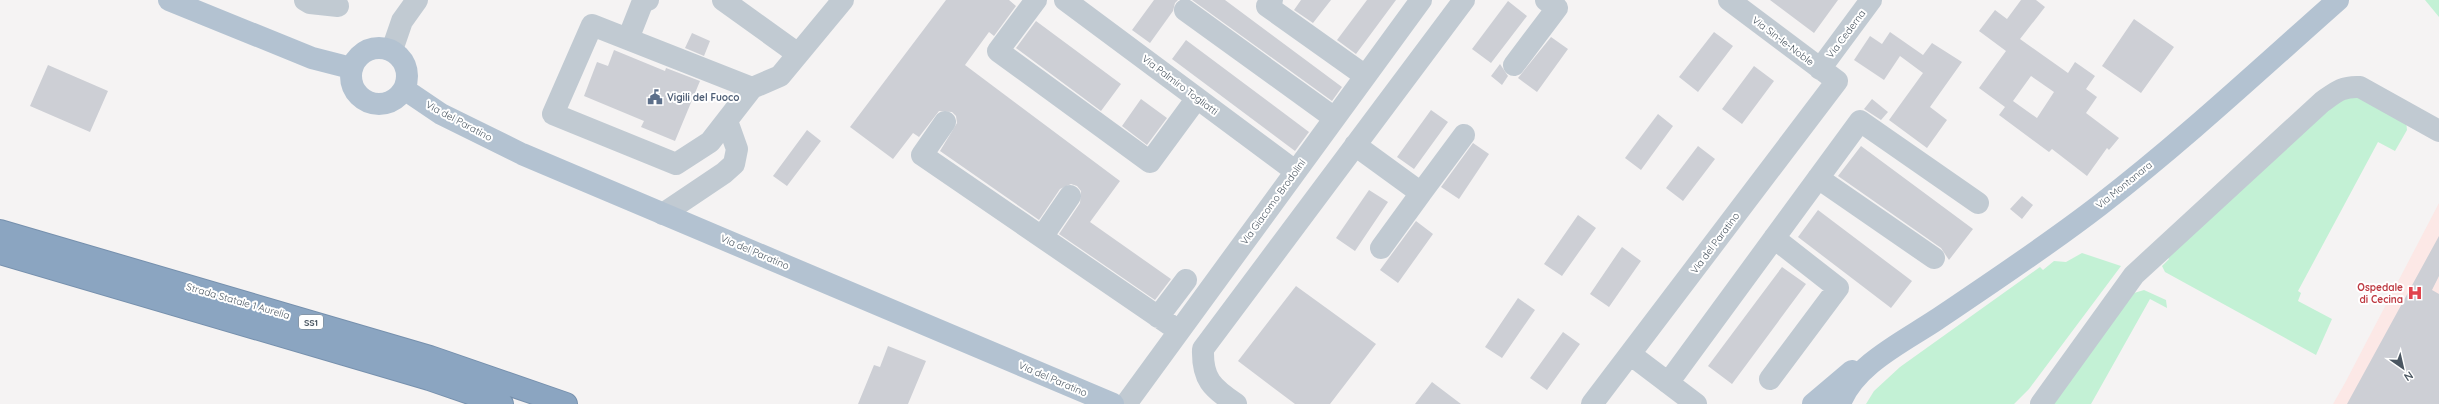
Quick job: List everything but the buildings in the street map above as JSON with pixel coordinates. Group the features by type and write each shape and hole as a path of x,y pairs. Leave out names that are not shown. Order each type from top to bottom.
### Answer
{"highway":[{"name":"Strada Statale 1 Aurelia","path":"0,231 430,357 566,404"},
{"name":"Strada Statale 1 Aurelia","path":"0,254 429,379 502,404"}],"main road":[{"path":"169,0 312,58 351,68"},
{"name":"Via Montanara","path":"1840,404 1845,391 1870,365 2036,252 2101,204 2197,124 2338,0"},
{"path":"380,47 392,50 403,60 406,67 407,74 404,89 400,94 388,102 382,104 368,102 353,88 350,75 351,68 357,57 367,49 380,47"},
{"name":"Via del Paratino","path":"404,89 441,114 522,154 1112,404"},
{"path":"1813,404 1850,372 1876,354 1893,349"}],"street":[{"path":"305,0 310,3 338,6"},
{"path":"392,50 402,21 417,0"},
{"path":"628,39 643,1 648,0"},
{"path":"723,0 798,54"},
{"path":"752,88 592,25 553,114 676,164 710,142 752,88 780,76 843,0"},
{"path":"1036,0 998,51 1150,162 1197,98"},
{"name":"Via Palmiro Togliatti","path":"1065,0 1295,171"},
{"path":"1272,0 1267,6 1364,75"},
{"name":"Via Giacomo Brodolini","path":"1126,404 1364,75 1421,0"},
{"path":"1236,404 1221,394 1204,373 1203,349 1464,0"},
{"name":"Via Sin-le-Noble","path":"1729,0 1828,75"},
{"name":"Via Cederna","path":"1828,75 1872,0"},
{"path":"1514,65 1555,3"},
{"path":"1185,10 1333,118"},
{"path":"1395,34 1423,55"},
{"name":"Via del Paratino","path":"1592,404 1630,354 1828,75"},
{"path":"2041,404 2134,274 2322,102 2337,91 2347,86 2360,87 2439,131"},
{"path":"1668,382 1860,120 1978,203"},
{"path":"663,214 724,173 734,164 737,149 727,121"},
{"path":"945,122 922,155 1179,331"},
{"path":"1381,248 1464,135"},
{"path":"1355,145 1421,193"},
{"path":"1818,178 1934,258"},
{"path":"1042,237 1070,196"},
{"path":"1259,220 1285,239"},
{"path":"1770,380 1838,288 1774,238"},
{"path":"1158,317 1186,280"},
{"path":"1630,354 1696,404"}],"shaded area":[{"name":"Ospedale di Cecina","path":"2439,203 2439,404 2333,404 2345,383"}],"green space":[{"path":"2425,0 2439,0 2439,17"},
{"path":"2353,94 2406,121 2407,130 2395,151 2378,142 2298,291 2301,293 2298,301 2332,319 2316,355 2165,272 2162,266 2169,259 2166,255 2336,100"},
{"path":"2082,253 2121,266 2029,389 2014,404 1866,404 1874,391 1900,367 2040,267 2043,270 2054,261 2066,262"},
{"path":"2144,290 2166,300 2167,308 2150,299 2091,404 2050,404 2134,293"}],"place":[{"name":"Vigili del Fuoco","path":"655,97"},
{"name":"Ospedale di Cecina","path":"2415,293"}]}
